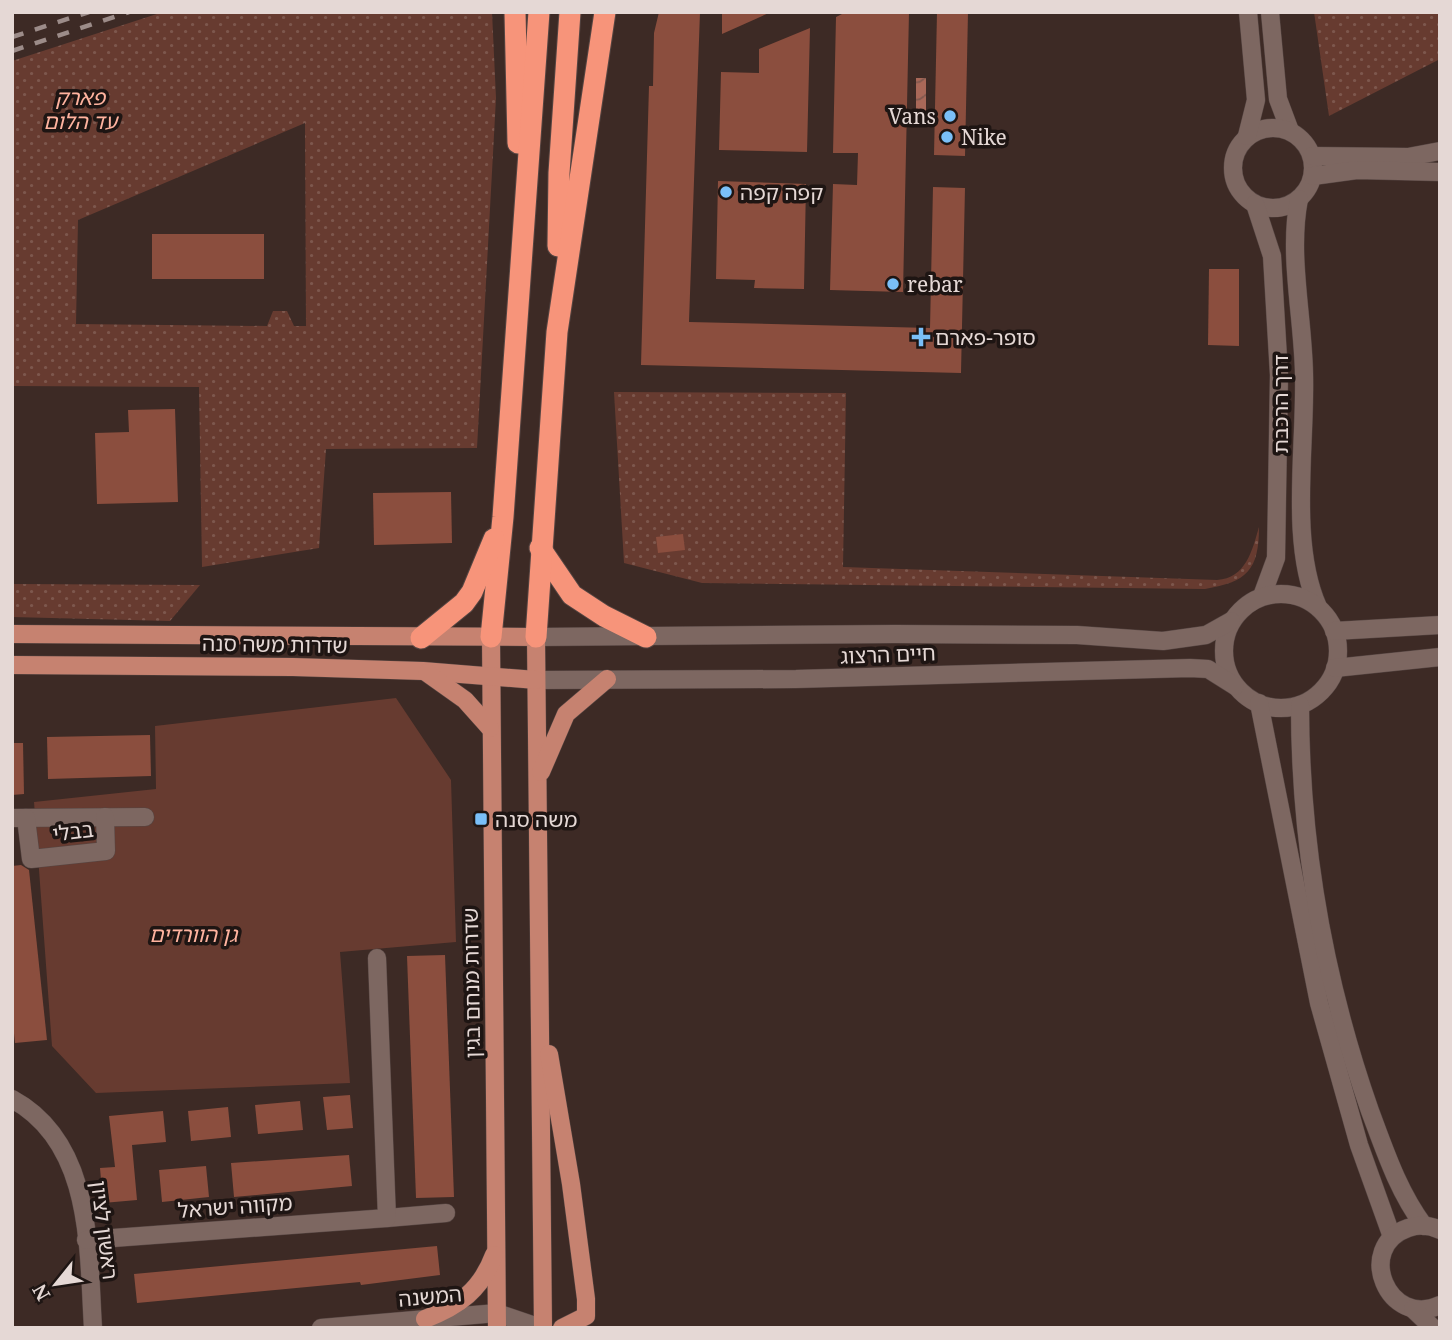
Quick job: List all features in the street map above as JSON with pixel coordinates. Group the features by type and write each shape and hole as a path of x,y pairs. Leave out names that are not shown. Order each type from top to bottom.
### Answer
{"highway":[{"path":"515,12 526,111"},
{"path":"491,637 519,307 526,111 539,12"},
{"path":"536,637 540,548 557,332 559,173 570,12"},
{"path":"557,332 605,12"},
{"path":"421,638 464,603 472,592 503,517"},
{"path":"540,548 572,595 604,616 646,637"}],"main road":[{"name":"שדרות משה סנה","path":"12,634 536,637"},
{"name":"שדרות מנחם בגין","path":"491,637 497,1321"},
{"path":"536,637 542,1328"},
{"name":"שדרות משה סנה","path":"12,665 205,665 423,671 536,680"},
{"path":"423,671 465,700 490,727"},
{"path":"537,782 566,714 607,678"},
{"path":"540,1009 562,1122 586,1299 586,1316 562,1328"},
{"path":"425,1319 447,1310 471,1295 488,1271 498,1242"}],"street":[{"path":"1248,12 1256,100 1247,136 1233,158 1233,176 1241,192 1255,204 1278,208 1299,198 1313,176 1307,146 1290,131 1278,99 1270,12"},
{"path":"1247,136 1268,127 1290,131"},
{"path":"1311,156 1408,157 1440,150"},
{"path":"1313,176 1357,170 1440,172"},
{"name":"דרך הרכבת","path":"1299,198 1294,230 1304,375 1302,542 1305,575 1318,607"},
{"name":"דרך הרכבת","path":"1255,204 1272,256 1279,375 1276,558 1262,596"},
{"path":"1282,593 1301,597 1318,607 1334,631 1337,643 1335,668 1328,684 1315,697 1300,705 1282,708 1259,703 1236,686 1227,671 1223,654 1225,637 1239,610 1262,596 1282,593"},
{"name":"חיים הרצוג","path":"536,637 1077,635 1163,641 1206,635 1231,621"},
{"path":"1334,631 1440,625"},
{"path":"1335,668 1440,657"},
{"name":"חיים הרצוג","path":"536,680 796,679 1191,668 1208,669 1236,686"},
{"path":"1259,703 1319,1003 1359,1145 1392,1237"},
{"path":"1300,705 1301,803 1321,928 1338,1010 1395,1177 1432,1228"},
{"name":"בבלי","path":"105,817 106,852 31,859 20,842 19,818 105,817 145,817"},
{"path":"377,958 387,1218"},
{"name":"ראשון לציון","path":"12,1099 32,1111 53,1133 75,1173 81,1194 93,1328"},
{"name":"מקווה ישראל","path":"86,1240 446,1213"},
{"path":"1432,1228 1413,1226 1392,1237 1380,1260 1381,1279 1397,1302 1424,1310 1440,1305"},
{"path":"92,1308 107,1328"},
{"path":"1413,1308 1433,1328"},
{"name":"המשנה","path":"321,1328 425,1319 497,1321 542,1328"}],"green space":[{"name":"פארק עד הלום","path":"163,12 492,12 496,98 477,448 326,449 319,548 202,567 199,387 12,386 12,61","holes":["305,123 306,326 294,326 287,311 273,311 267,326 76,324 78,220"]},
{"path":"1314,12 1440,12 1440,59 1329,116"},
{"path":"614,392 846,393 843,567 1217,580 1227,578 1241,569 1250,554 1259,527 1256,554 1248,572 1241,578 1205,589 702,583 624,563"},
{"path":"12,584 200,585 170,621 12,617"},
{"name":"גן הוורדים","path":"396,698 451,780 456,942 340,952 350,1083 96,1093 52,1046 34,802 156,789 155,726"}],"water":[{"path":"916,78 926,78 926,116 916,116"}],"building":[{"path":"659,12 700,12 689,322 930,328 933,187 965,188 961,373 641,365 649,86 653,86 654,33"},
{"path":"722,12 771,12 722,34"},
{"path":"846,12 909,12 903,292 830,290 833,184 857,185 858,153 833,153 836,17"},
{"path":"937,12 968,12 965,156 934,155"},
{"path":"810,28 807,152 719,150 721,72 759,73 759,49"},
{"path":"718,181 806,184 804,289 754,288 755,280 716,279"},
{"path":"152,234 264,234 264,279 152,279"},
{"path":"1209,269 1239,269 1239,346 1208,345"},
{"path":"175,409 178,502 97,504 95,433 129,432 128,410"},
{"path":"451,492 452,543 374,545 373,493"},
{"path":"683,534 685,550 658,553 656,537"},
{"path":"150,735 151,776 48,779 47,737"},
{"path":"12,743 23,743 24,794 12,795"},
{"path":"21,865 29,870 47,1040 15,1043 12,1014 12,866"},
{"path":"445,955 454,1197 416,1198 407,956"},
{"path":"350,1095 353,1128 327,1130 323,1097"},
{"path":"300,1101 303,1130 258,1134 255,1105"},
{"path":"228,1107 231,1137 191,1141 188,1111"},
{"path":"163,1111 166,1142 132,1145 137,1200 103,1203 100,1168 115,1167 109,1116"},
{"path":"349,1155 352,1186 234,1197 231,1163"},
{"path":"206,1166 209,1197 162,1202 159,1170"},
{"path":"437,1246 440,1275 361,1285 360,1282 137,1303 134,1274"}],"railway":[{"path":"12,37 89,12"},
{"path":"12,51 129,12"}],"place":[{"name":"Vans","path":"950,116"},
{"name":"Nike","path":"947,137"},
{"name":"קפה קפה","path":"726,192"},
{"name":"rebar","path":"893,284"},
{"name":"סופר-פארם","path":"921,337"},
{"name":"משה סנה","path":"481,819"}]}
